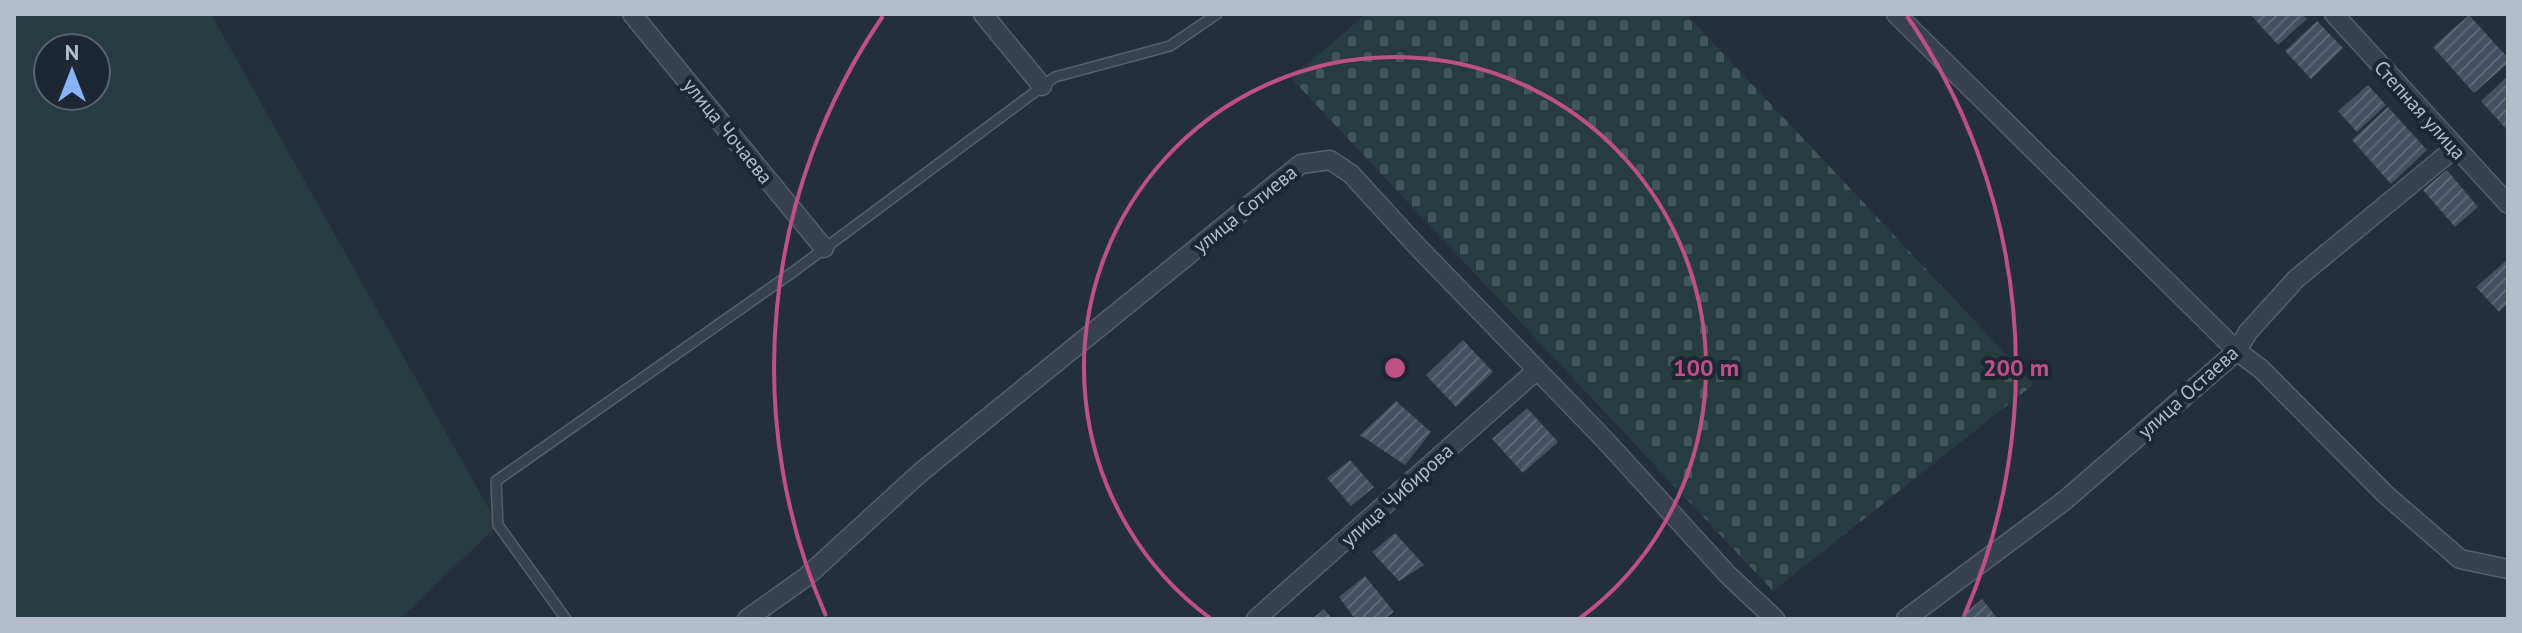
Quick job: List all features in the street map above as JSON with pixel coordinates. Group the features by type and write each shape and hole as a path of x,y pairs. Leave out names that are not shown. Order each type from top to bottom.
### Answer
{"street":[{"name":"улица Чочаева","path":"632,14 824,248"},
{"path":"983,14 1042,86"},
{"name":"Степная улица","path":"2334,14 2508,204"},
{"path":"1900,16 2385,494 2460,559 2508,569"},
{"name":"улица Остаева","path":"1906,619 2064,501 2237,351 2248,332 2296,279 2455,148"},
{"name":"улица Сотиева","path":"747,619 806,577 921,472 1301,164 1330,160 1351,174 1728,575 1775,619"},
{"name":"улица Чибирова","path":"1256,619 1537,370"}],"lane":[{"path":"566,619 498,525 496,481 824,248 1055,77 1170,46 1217,14"}],"green space":[{"path":"14,14 211,14 498,525 400,619 14,619"},
{"path":"1366,14 1686,14 2034,384 1773,591 1291,78"}],"building":[{"path":"2250,14 2302,14 2307,19 2278,45"},
{"path":"2469,15 2508,58 2508,63 2474,93 2433,47"},
{"path":"2317,21 2343,48 2311,79 2285,51"},
{"path":"2508,76 2508,131 2481,101"},
{"path":"2368,85 2386,105 2357,132 2338,111"},
{"path":"2388,107 2427,150 2391,184 2352,140"},
{"path":"2447,170 2478,207 2455,227 2423,190"},
{"path":"2508,259 2508,303 2499,312 2476,287"},
{"path":"1463,340 1493,372 1456,407 1426,375"},
{"path":"1396,401 1431,432 1405,465 1360,435"},
{"path":"1527,408 1558,442 1523,473 1492,439"},
{"path":"1350,460 1374,487 1351,506 1327,478"},
{"path":"1395,533 1424,565 1399,581 1372,552"},
{"path":"1365,576 1394,612 1384,619 1355,619 1339,597"},
{"path":"1982,599 1998,619 1958,619"},
{"path":"1324,609 1332,619 1312,619"}]}
